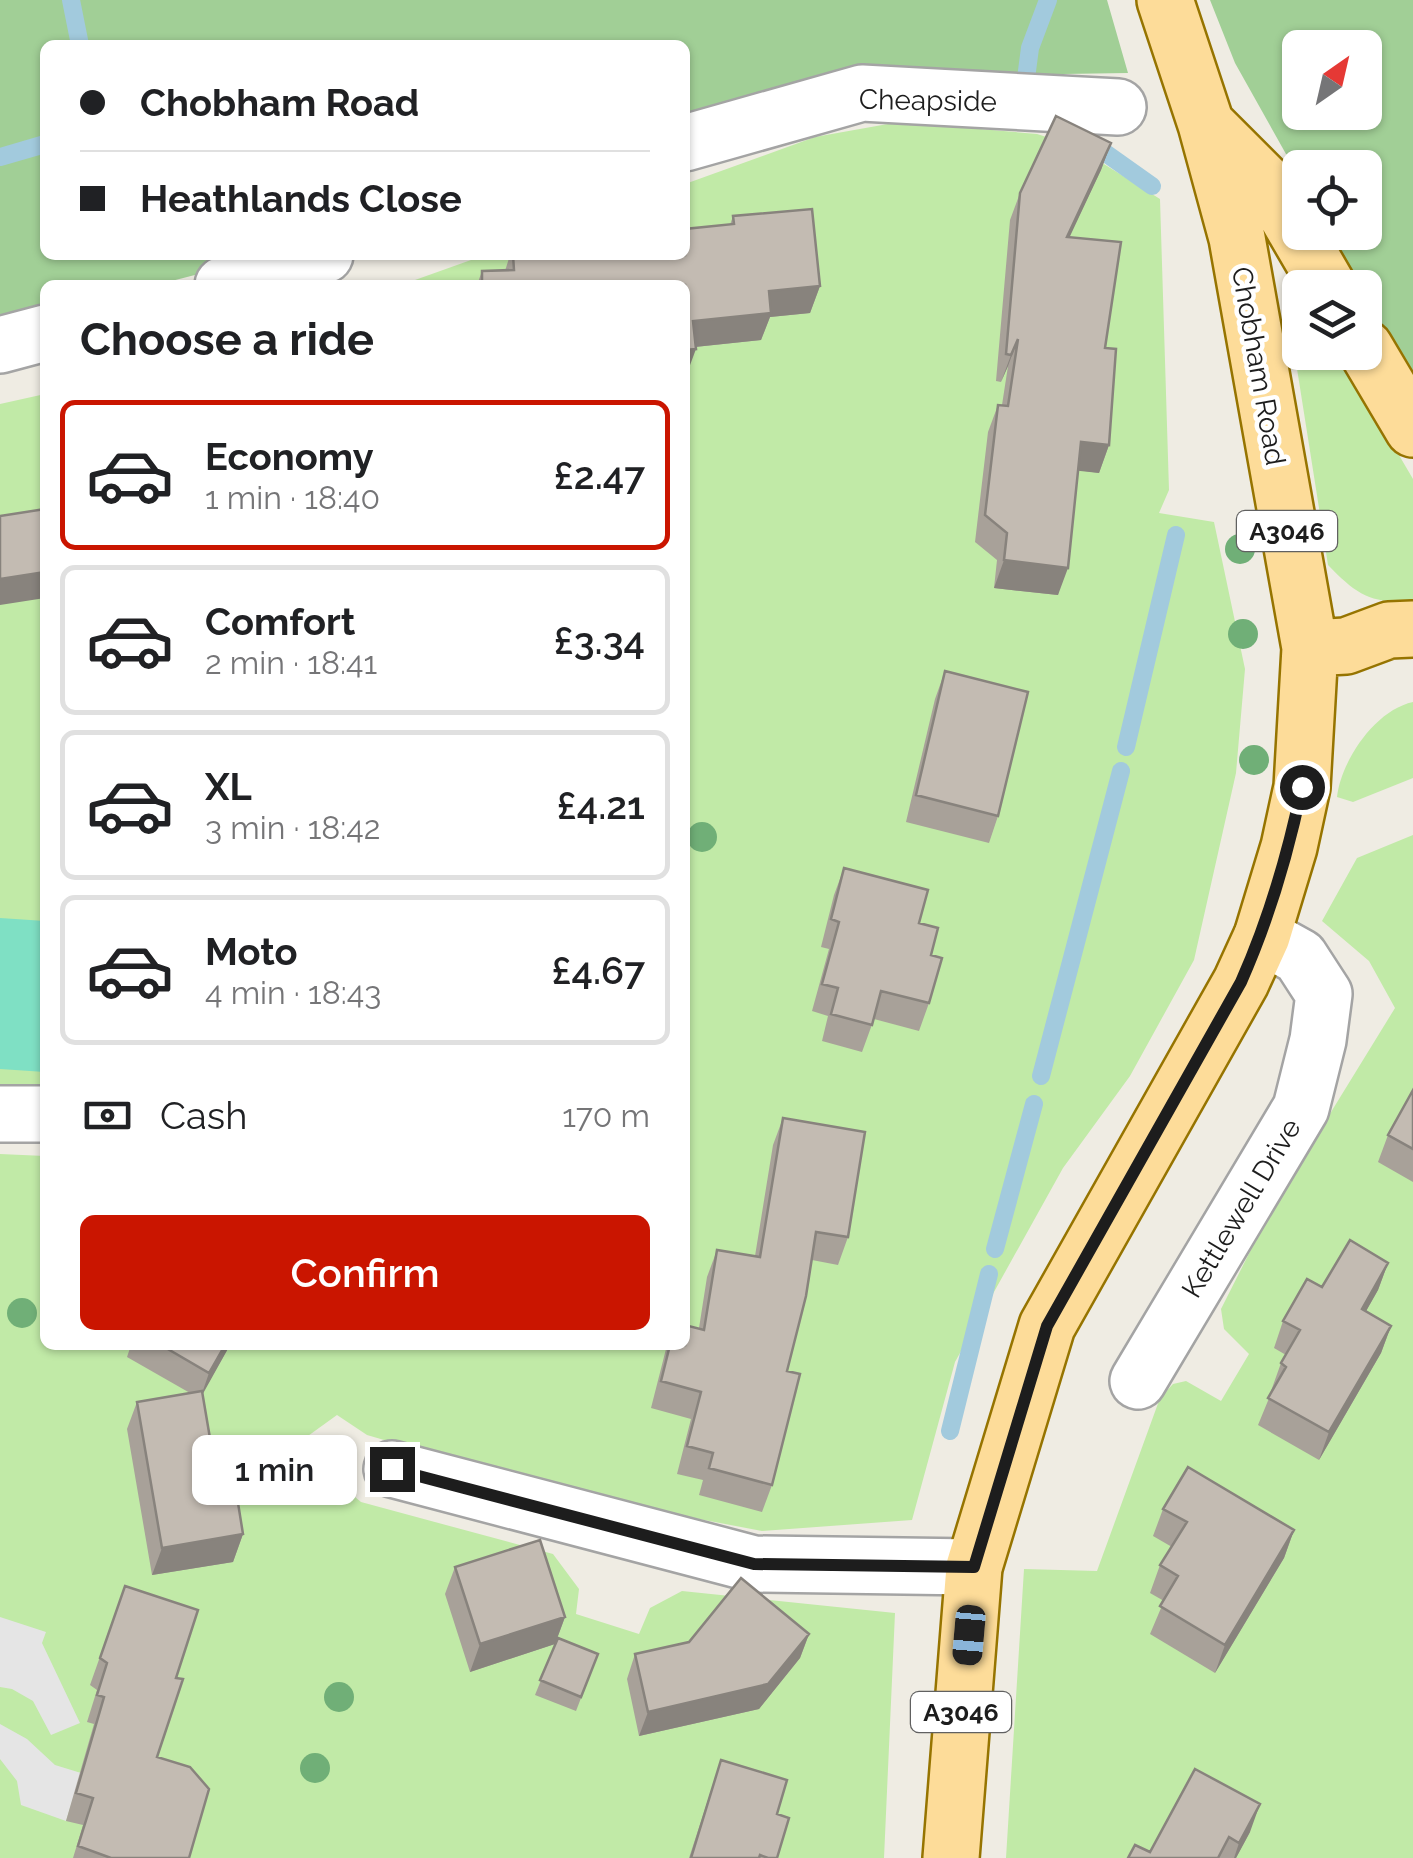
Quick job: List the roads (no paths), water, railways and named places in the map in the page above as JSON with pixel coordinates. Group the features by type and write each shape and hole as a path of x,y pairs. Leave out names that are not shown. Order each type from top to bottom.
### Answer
{"main road":[{"name":"Chobham Road","path":"974,1567 1047,1326 1190,1077 1262,936 1302,787 1328,647 1236,238 1206,124 1164,0"},
{"path":"1206,124 1272,190 1319,270"},
{"path":"1378,370 1413,429"},
{"path":"1328,647 1389,630 1413,629"},
{"path":"1328,647 1380,660 1413,662"},
{"name":"A3046","path":"951,1858 974,1567"}],"street":[{"name":"Cheapside","path":"690,142 862,94 1118,107"},
{"path":"241,280 308,260"},
{"path":"0,345 40,334"},
{"name":"Kettlewell Drive","path":"1138,1381 1301,1108 1318,1040 1324,994 1300,957 1262,936"},
{"path":"0,1114 40,1114"},
{"path":"392,1469 754,1564 974,1567"}],"waterway":[{"path":"71,0 79,40"},
{"path":"1025,86 1030,48 1048,0"},
{"path":"1086,143 1152,186"},
{"path":"0,157 40,145"},
{"path":"1126,747 1176,535"},
{"path":"1041,1076 1121,771"},
{"path":"995,1249 1034,1104"},
{"path":"950,1431 989,1274"}]}
